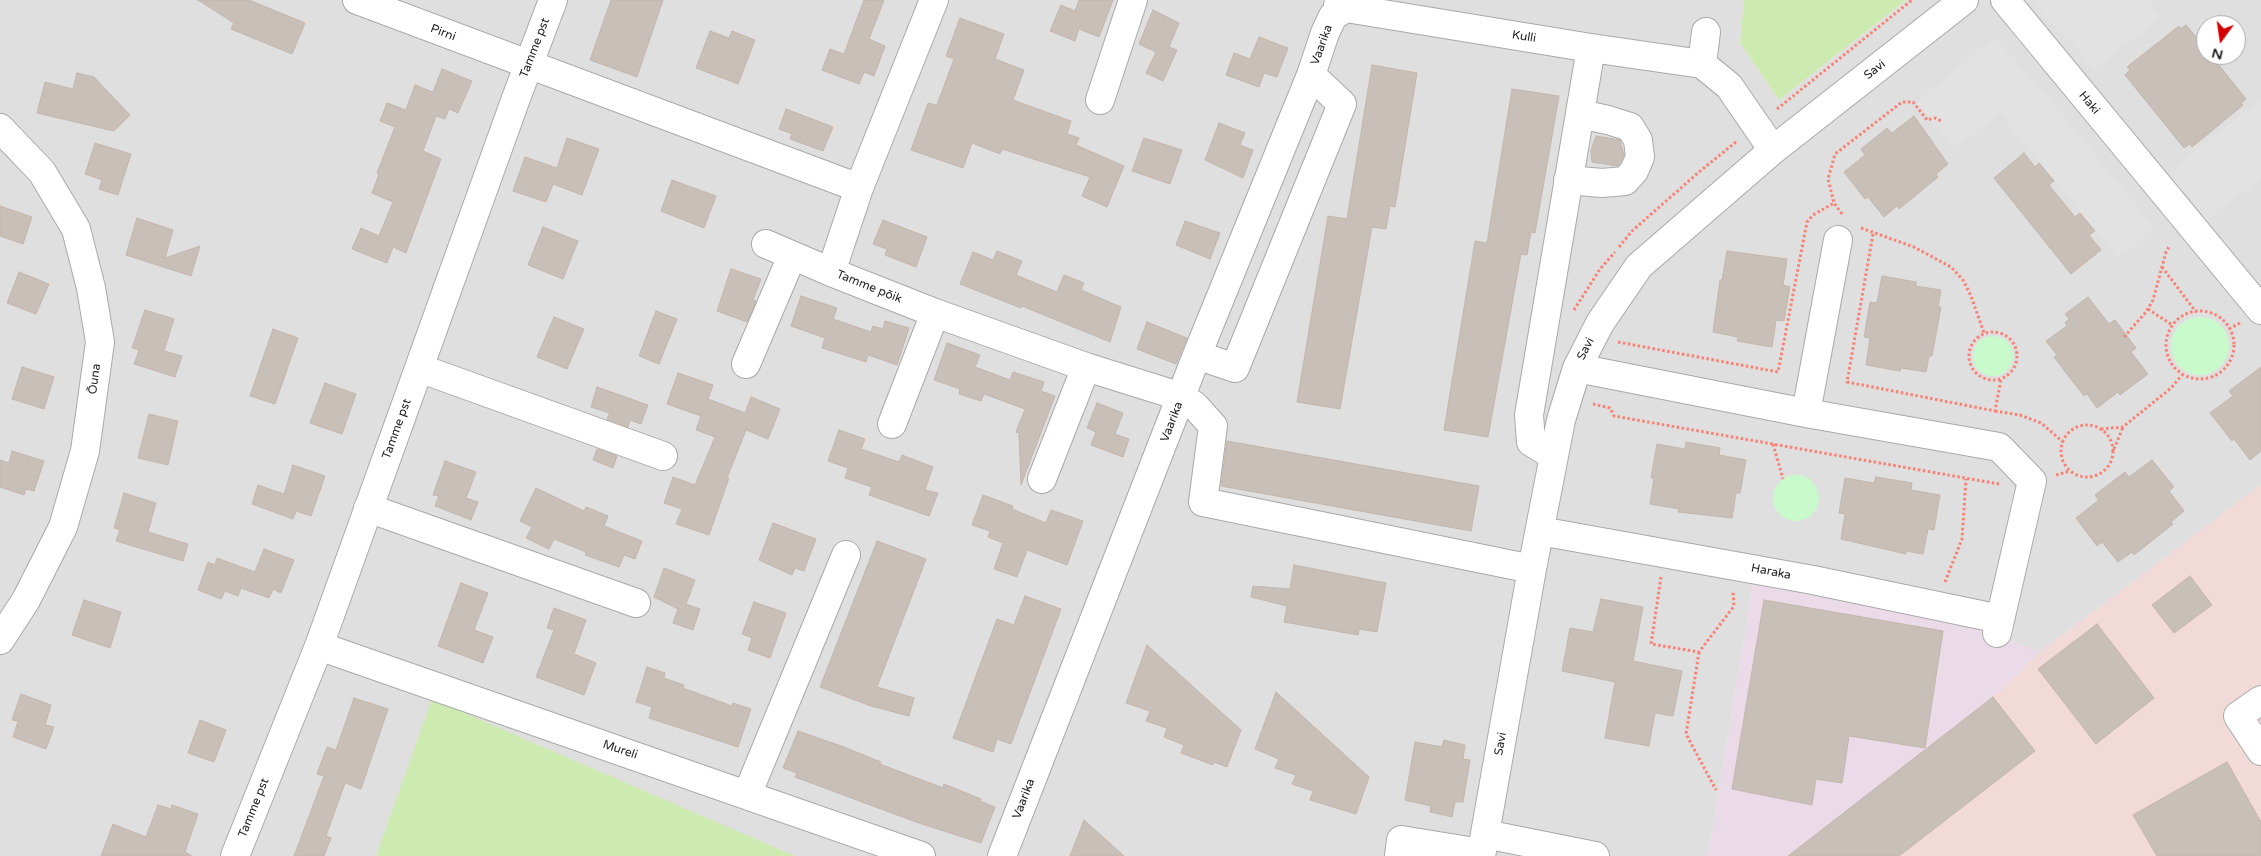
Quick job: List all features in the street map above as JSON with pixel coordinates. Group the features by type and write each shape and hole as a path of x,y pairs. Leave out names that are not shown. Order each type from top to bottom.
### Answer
{"street":[{"name":"Pirni","path":"357,0 859,188"},
{"name":"Tamme pst","path":"235,856 319,646 528,65 554,0"},
{"name":"Tamme põik","path":"934,0 859,188 831,272 935,313 1086,367 1182,397"},
{"path":"1100,100 1133,0"},
{"name":"Savi","path":"1482,848 1554,456 1577,368 1600,323 1639,266 1773,150 1964,0"},
{"name":"Haki","path":"2005,0 2261,310"},
{"name":"Kulli","path":"1343,3 1591,48 1702,64"},
{"name":"Vaarika","path":"1002,856 1197,355 1311,75 1333,16 1343,3"},
{"path":"1706,32 1702,64 1729,86 1773,150"},
{"path":"1554,456 1531,442 1528,415 1591,48"},
{"path":"1197,355 1235,368 1317,168 1342,104 1311,75"},
{"path":"1568,180 1602,183 1625,181 1634,171 1640,157 1638,140 1630,127 1580,114"},
{"name":"Õuna","path":"0,128 42,172 76,229 91,288 100,342 85,450 62,527 26,600 3,631"},
{"path":"1806,413 1846,227"},
{"path":"766,244 831,272"},
{"path":"746,364 792,256"},
{"path":"892,424 935,313"},
{"path":"1042,479 1086,367"},
{"path":"419,368 663,456"},
{"path":"1577,368 1806,413 1999,447 2032,481 2030,490"},
{"path":"1182,397 1195,406 1213,426 1203,502 1532,568"},
{"name":"Haraka","path":"1540,531 1812,580 1936,606 1999,626 2030,490"},
{"path":"368,508 636,603"},
{"path":"747,794 846,555"},
{"name":"Mureli","path":"319,646 921,856"},
{"path":"2261,700 2238,716 2261,751"},
{"path":"1399,856 1402,840 1595,856"}],"path":[{"path":"1941,121 1935,118 1927,120 1913,102 1902,102 1834,154 1828,179 1834,203 1846,227 1914,247 1951,267 1963,280 1971,296 1984,333"},
{"path":"1615,342 1778,372 1806,222 1813,215 1834,203"},
{"path":"1873,234 1847,382 2020,415 2040,423 2063,442"},
{"path":"2124,337 2148,309 2153,300 2166,252 2170,245"},
{"path":"2162,267 2196,312"},
{"path":"2148,309 2172,325"},
{"path":"2196,312 2213,314 2222,320 2229,329 2233,339 2230,361 2224,370 2204,379 2182,374 2171,362 2166,346 2167,335 2172,325 2180,317 2196,312"},
{"path":"1999,332 2012,340 2016,347 2018,355 2014,370 2001,379 1986,380 1970,365 1969,350 1977,337 1984,333 1999,332"},
{"path":"2101,429 2123,426 2171,388 2182,374"},
{"path":"1995,411 2001,379"},
{"path":"1588,402 1610,408 1614,416 2030,490"},
{"path":"2114,450 2108,435 2094,426 2079,427 2072,430 2063,442 2061,450 2065,465 2077,476 2095,477 2109,466 2123,426"},
{"path":"1773,444 1783,479"},
{"path":"1936,606 1962,538 1966,478"},
{"path":"1662,573 1651,644 1699,652"},
{"path":"1716,790 1686,734 1699,652 1734,606 1732,586"}],"shaded area":[{"path":"0,0 1744,0 1740,43 1779,100 1906,0 2261,0 2261,485 2040,652 1972,627 1753,584 1708,856 0,856"},
{"path":"2032,0 2148,0 2162,16 2094,70 2074,45 2045,17"},
{"path":"1994,37 2037,84 2155,228 2119,259 2000,114 1955,148 1916,102"},
{"path":"2261,99 2261,178 2207,220 2169,171"},
{"path":"2261,485 2261,856 1788,856 1993,697 2040,652"},
{"path":"1753,584 1972,627 2040,652 1993,697 1788,856 1708,856"}],"green space":[{"path":"1744,0 1906,0 1779,100 1740,43"},
{"path":"2200,317 2211,319 2224,330 2229,346 2227,357 2216,370 2200,375 2189,373 2176,362 2171,346 2173,335 2184,322"},
{"path":"1993,336 2007,342 2013,356 2007,370 1993,376 1979,370 1973,356 1979,342"},
{"path":"1796,475 1809,479 1815,485 1819,498 1815,511 1809,517 1796,521 1783,517 1777,511 1773,498 1777,485 1783,479"},
{"path":"432,699 795,856 376,856"}],"building":[{"path":"198,0 249,0 305,23 292,54 231,29 234,23"},
{"path":"611,0 663,0 637,77 590,60"},
{"path":"864,0 884,0 869,39 885,46 874,76 864,72 859,84 822,70 830,49 844,54"},
{"path":"1079,0 1113,0 1099,37 1079,29 1075,41 1050,31 1061,5 1075,11"},
{"path":"1153,10 1179,23 1169,47 1177,50 1163,81 1146,73 1156,52 1139,44"},
{"path":"960,18 1004,34 995,59 1024,70 1013,100 1071,121 1067,134 1079,138 1076,145 1124,166 1107,207 1082,196 1090,177 1002,149 1000,154 972,143 963,168 911,150 928,103 937,105 954,59 946,56"},
{"path":"2186,25 2196,37 2196,65 2219,65 2246,99 2241,103 2243,105 2192,147 2190,144 2184,148 2125,75 2130,70 2127,67 2179,26 2181,29"},
{"path":"710,31 729,38 732,31 755,40 738,84 696,68"},
{"path":"1259,37 1288,48 1277,77 1264,73 1259,87 1226,75 1234,53 1250,59"},
{"path":"1372,65 1417,73 1395,207 1390,206 1386,229 1372,227 1340,409 1297,402 1328,216 1347,219"},
{"path":"442,69 472,81 458,113 449,109 445,119 436,116 423,151 441,159 406,253 393,247 387,263 352,249 361,228 379,236 393,202 372,193 379,174 377,173 395,127 380,121 387,103 406,110 415,85 433,92"},
{"path":"77,73 94,77 130,115 114,131 37,113 45,82 73,89"},
{"path":"1512,89 1559,96 1535,233 1531,232 1527,255 1521,254 1488,437 1444,430 1475,241 1487,243"},
{"path":"786,109 833,127 823,151 790,139 792,134 779,129"},
{"path":"1914,116 1948,164 1936,174 1938,177 1899,209 1897,206 1884,217 1868,197 1865,199 1844,172 1865,155 1861,149 1887,128 1892,133"},
{"path":"1219,123 1245,133 1240,145 1253,150 1243,178 1205,160"},
{"path":"1596,136 1620,140 1624,155 1618,166 1592,162 1591,150"},
{"path":"567,138 599,149 582,195 553,184 546,202 513,191 525,157 557,168"},
{"path":"1144,138 1182,150 1170,184 1132,171"},
{"path":"95,143 131,154 118,195 99,189 102,180 85,174"},
{"path":"2024,153 2035,167 2039,163 2054,181 2049,185 2075,217 2080,213 2095,231 2089,235 2101,250 2071,274 1994,178"},
{"path":"672,180 716,196 704,228 661,211"},
{"path":"0,206 32,217 23,244 0,236"},
{"path":"137,218 173,230 165,258 200,246 191,276 126,255"},
{"path":"883,220 927,237 916,267 885,255 887,249 873,244"},
{"path":"1185,221 1220,233 1210,259 1176,245"},
{"path":"543,227 578,241 563,279 528,265"},
{"path":"997,251 1022,261 1016,275 1057,292 1064,275 1084,283 1081,290 1121,307 1110,342 1022,306 1021,308 960,284 973,252 993,260"},
{"path":"1727,251 1787,259 1783,285 1790,287 1784,321 1776,320 1772,347 1737,341 1738,337 1713,332 1720,280 1722,280"},
{"path":"731,269 761,279 753,300 756,301 747,322 717,311"},
{"path":"19,272 49,284 36,314 7,303"},
{"path":"1882,276 1916,282 1916,286 1941,290 1938,307 1941,307 1932,356 1929,356 1926,372 1901,368 1900,371 1866,365 1870,338 1864,337 1870,302 1877,303"},
{"path":"801,296 837,308 833,319 871,332 873,326 883,329 885,321 909,328 897,365 868,355 866,362 822,348 825,338 791,326"},
{"path":"2088,297 2109,324 2115,320 2136,348 2131,352 2148,374 2120,395 2118,392 2097,408 2087,394 2084,396 2054,357 2057,355 2046,341 2067,326 2065,323 2069,319 2065,314"},
{"path":"145,310 174,319 164,351 182,356 175,377 134,364 139,350 132,348"},
{"path":"656,311 677,319 659,364 639,356"},
{"path":"554,317 584,329 567,369 537,357"},
{"path":"1147,322 1187,338 1176,364 1137,349"},
{"path":"273,329 298,338 275,404 250,396"},
{"path":"947,343 980,355 975,367 1010,380 1013,372 1044,382 1041,391 1055,396 1021,485 1019,433 1016,432 1025,409 984,394 981,401 959,394 960,389 934,380"},
{"path":"22,367 54,377 44,409 12,399"},
{"path":"2261,367 2261,451 2250,460 2210,413 2233,396 2229,391"},
{"path":"678,373 713,385 708,399 745,413 751,397 780,409 768,439 746,430 727,478 729,478 709,535 676,524 682,509 664,503 673,477 695,485 715,437 696,430 701,416 667,404"},
{"path":"325,383 356,394 342,434 310,423"},
{"path":"597,387 648,405 641,424 630,420 628,427 607,419 610,413 591,407"},
{"path":"1097,403 1123,413 1115,434 1129,439 1123,457 1091,445 1096,432 1087,428"},
{"path":"149,414 178,421 168,465 138,458"},
{"path":"839,430 865,439 861,449 899,462 902,455 933,467 925,490 938,493 929,516 869,495 872,487 845,478 848,468 828,461"},
{"path":"1227,441 1479,486 1471,531 1221,486"},
{"path":"1686,442 1720,448 1719,455 1746,460 1740,493 1736,493 1732,518 1678,512 1679,509 1650,504 1654,478 1651,478 1657,444 1685,449"},
{"path":"597,449 617,456 613,468 593,460"},
{"path":"12,451 44,461 34,491 26,489 24,495 0,487 0,460 9,463"},
{"path":"2152,460 2174,487 2169,491 2184,511 2171,522 2173,524 2134,555 2132,552 2118,562 2102,542 2097,546 2076,518 2099,500 2095,495 2125,472 2129,477"},
{"path":"445,461 476,472 466,498 478,502 471,520 435,506 439,496 433,495"},
{"path":"293,465 325,476 311,516 296,511 293,519 252,504 258,485 284,494"},
{"path":"1876,477 1912,483 1911,490 1940,495 1934,530 1928,529 1923,554 1906,551 1906,554 1841,539 1845,514 1839,513 1845,478 1874,483"},
{"path":"536,488 584,511 586,507 608,516 604,526 642,541 635,559 624,555 619,567 585,555 586,552 554,539 549,549 526,538 532,527 520,521"},
{"path":"124,493 156,503 148,532 188,544 183,561 116,541 120,530 114,528"},
{"path":"983,495 1013,506 1012,509 1046,523 1051,510 1083,521 1067,565 1027,550 1017,577 994,569 1003,543 988,537 990,531 972,525"},
{"path":"773,523 816,539 804,571 795,568 792,575 759,560"},
{"path":"877,541 926,559 877,687 914,698 909,716 871,706 820,687"},
{"path":"264,549 294,560 281,593 273,589 269,598 241,588 238,596 225,591 221,599 198,590 208,562 215,565 217,558 255,572"},
{"path":"1294,565 1386,583 1377,632 1359,629 1358,635 1284,622 1287,606 1251,597 1253,586 1290,589"},
{"path":"664,568 695,580 686,604 700,609 693,630 673,623 678,609 654,597"},
{"path":"2190,576 2212,605 2174,633 2152,605"},
{"path":"461,583 488,593 474,630 493,637 483,663 438,646"},
{"path":"1025,596 1061,609 1011,744 997,739 993,752 953,738 997,619 1014,625"},
{"path":"1601,599 1643,607 1633,661 1682,671 1673,716 1655,713 1649,746 1605,738 1615,682 1562,671 1570,628 1593,632"},
{"path":"84,600 121,612 110,648 72,635"},
{"path":"1764,600 1943,631 1925,748 1849,736 1842,783 1816,779 1812,805 1732,789"},
{"path":"754,602 786,613 770,658 748,650 752,638 742,634"},
{"path":"554,608 586,620 574,654 596,663 584,695 536,677 554,630 547,628"},
{"path":"2097,624 2154,698 2096,744 2038,669"},
{"path":"1147,645 1241,730 1227,767 1214,762 1213,765 1181,753 1184,745 1164,737 1167,728 1146,721 1150,711 1126,703"},
{"path":"647,667 665,673 664,678 684,685 683,688 732,706 733,703 751,709 738,747 649,718 652,707 636,702"},
{"path":"1276,692 1369,777 1356,814 1310,800 1313,791 1292,784 1296,775 1275,768 1279,759 1255,749"},
{"path":"21,694 51,705 45,725 54,727 46,749 13,737 18,721 12,720"},
{"path":"1993,697 2035,751 1899,856 1788,856"},
{"path":"354,698 388,709 361,789 345,783 326,836 331,838 324,856 294,856 324,776 317,774 327,747 336,750"},
{"path":"200,720 226,730 214,762 188,753"},
{"path":"798,731 844,747 881,762 880,764 943,788 944,784 981,799 980,801 995,807 981,843 916,822 795,777 797,773 783,768"},
{"path":"1444,740 1465,745 1463,759 1470,760 1463,802 1455,802 1452,817 1430,812 1431,806 1405,800 1415,742 1442,747"},
{"path":"2227,762 2261,822 2261,856 2157,856 2133,815"},
{"path":"158,805 171,809 172,805 198,814 185,852 192,856 101,856 113,824 146,837"},
{"path":"1084,820 1124,856 1070,856"}]}
